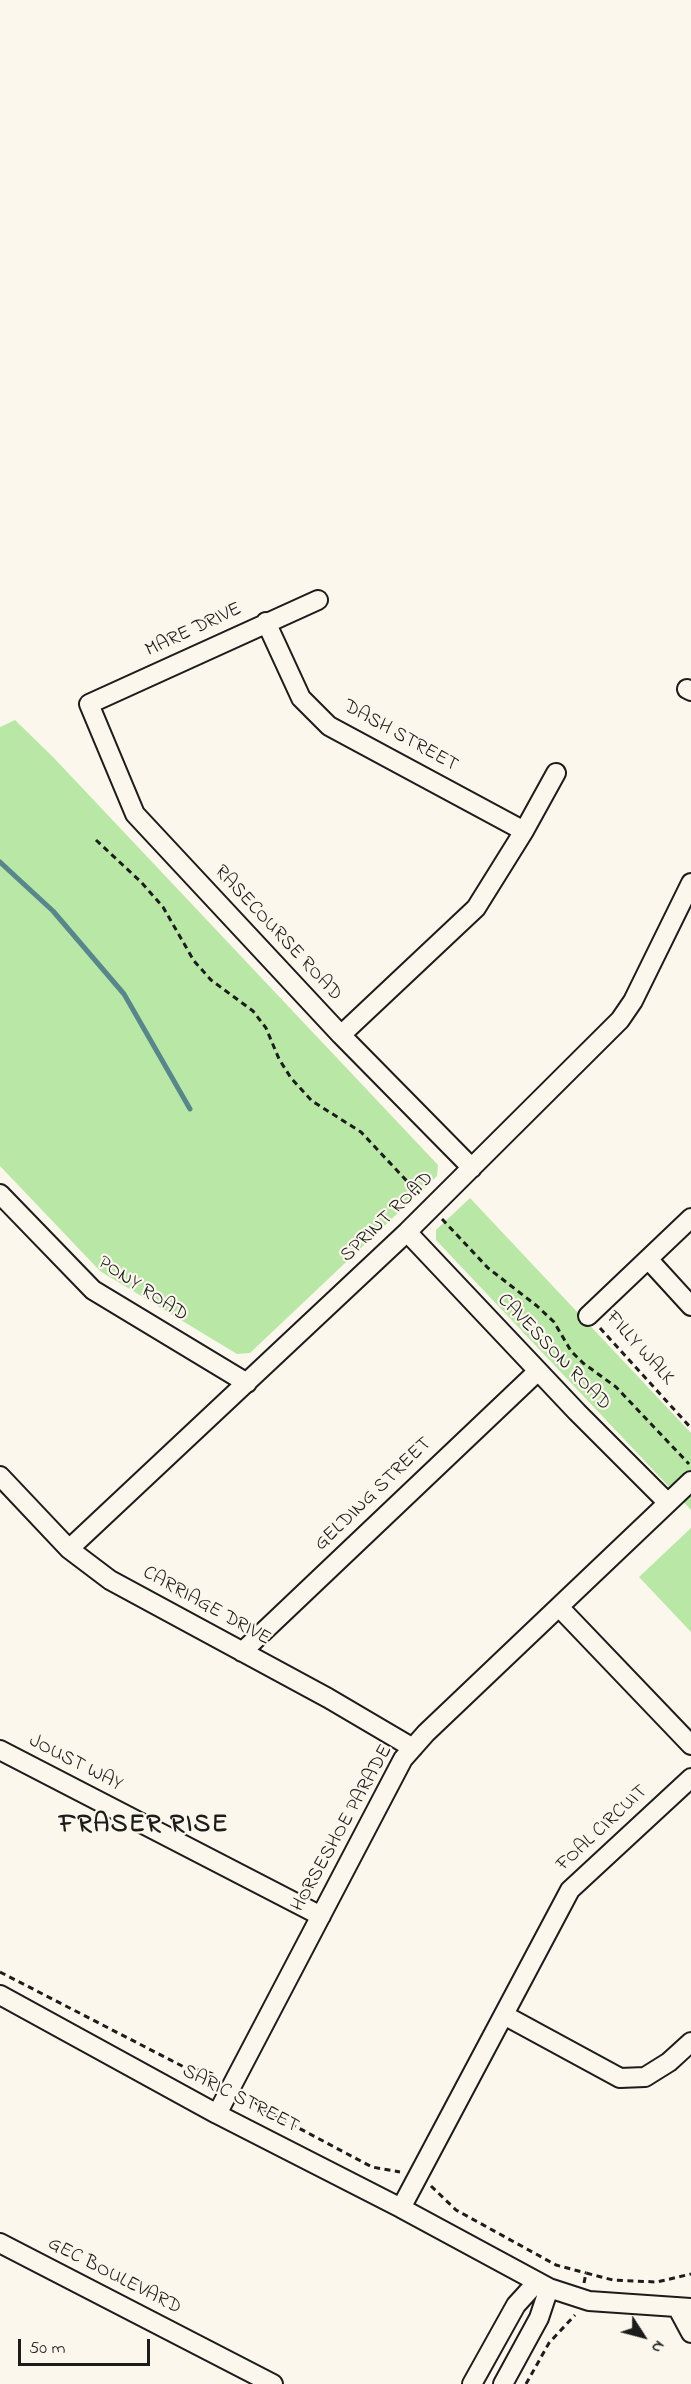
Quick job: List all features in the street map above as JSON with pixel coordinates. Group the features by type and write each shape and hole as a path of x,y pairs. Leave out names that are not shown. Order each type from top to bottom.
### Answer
{"street":[{"name":"MARE DRIVE","path":"89,704 318,600"},
{"name":"DASH STREET","path":"266,622 301,698 329,726 524,831"},
{"name":"RASECOURSE ROAD","path":"89,704 135,814 341,1035 472,1168"},
{"path":"341,1035 476,908 524,831 555,773"},
{"name":"SPRINT ROAD","path":"69,1549 432,1208 620,1020 683,919 691,883"},
{"name":"PONY ROAD","path":"0,1194 93,1290 247,1383"},
{"path":"588,1316 691,1218"},
{"name":"CAVESSON ROAD","path":"407,1232 538,1371 668,1503"},
{"path":"648,1259 691,1306"},
{"name":"GELDING STREET","path":"242,1652 538,1371"},
{"name":"HORSESHOE PARADE","path":"217,2114 403,1759 691,1481"},
{"name":"CARRIAGE DRIVE","path":"2,1485 69,1549 110,1580 328,1698 414,1748"},
{"path":"559,1607 691,1745"},
{"name":"JOUST WAY","path":"0,1750 321,1916"},
{"name":"FOAL CIRCUIT","path":"401,2208 570,1890 691,1778"},
{"name":"SARIC STREET","path":"0,1995 217,2114 463,2240 543,2285 589,2301 686,2304"},
{"path":"504,2015 620,2078 645,2077 669,2062 691,2042"},
{"name":"GEC BOULEVARD","path":"0,2243 273,2384"},
{"path":"472,2384 516,2305 543,2285"},
{"path":"503,2384 539,2318 543,2285"},
{"path":"686,2304 691,2333"}],"path":[{"path":"96,840 141,882 163,907 194,962 211,980 253,1011 266,1028 279,1059 291,1078 312,1101 361,1132 488,1268 537,1305 554,1323 571,1351 583,1363 616,1387 691,1466"},
{"name":"FILLY WALK","path":"588,1316 691,1428"},
{"path":"0,1972 183,2067 208,2072 241,2088 261,2108 372,2167 399,2172 433,2187 456,2210 556,2265 586,2273"}],"green space":[{"path":"15,720 53,757 438,1165 437,1176 250,1353 237,1354 100,1271 0,1166 0,727"},
{"path":"470,1198 691,1433 691,1510 436,1240 436,1230"},
{"path":"691,1528 691,1632 639,1577"}],"waterway":[{"path":"0,862 53,911 124,994 190,1109"}],"district":[{"name":"FRASER RISE","path":"144,1827"}]}
